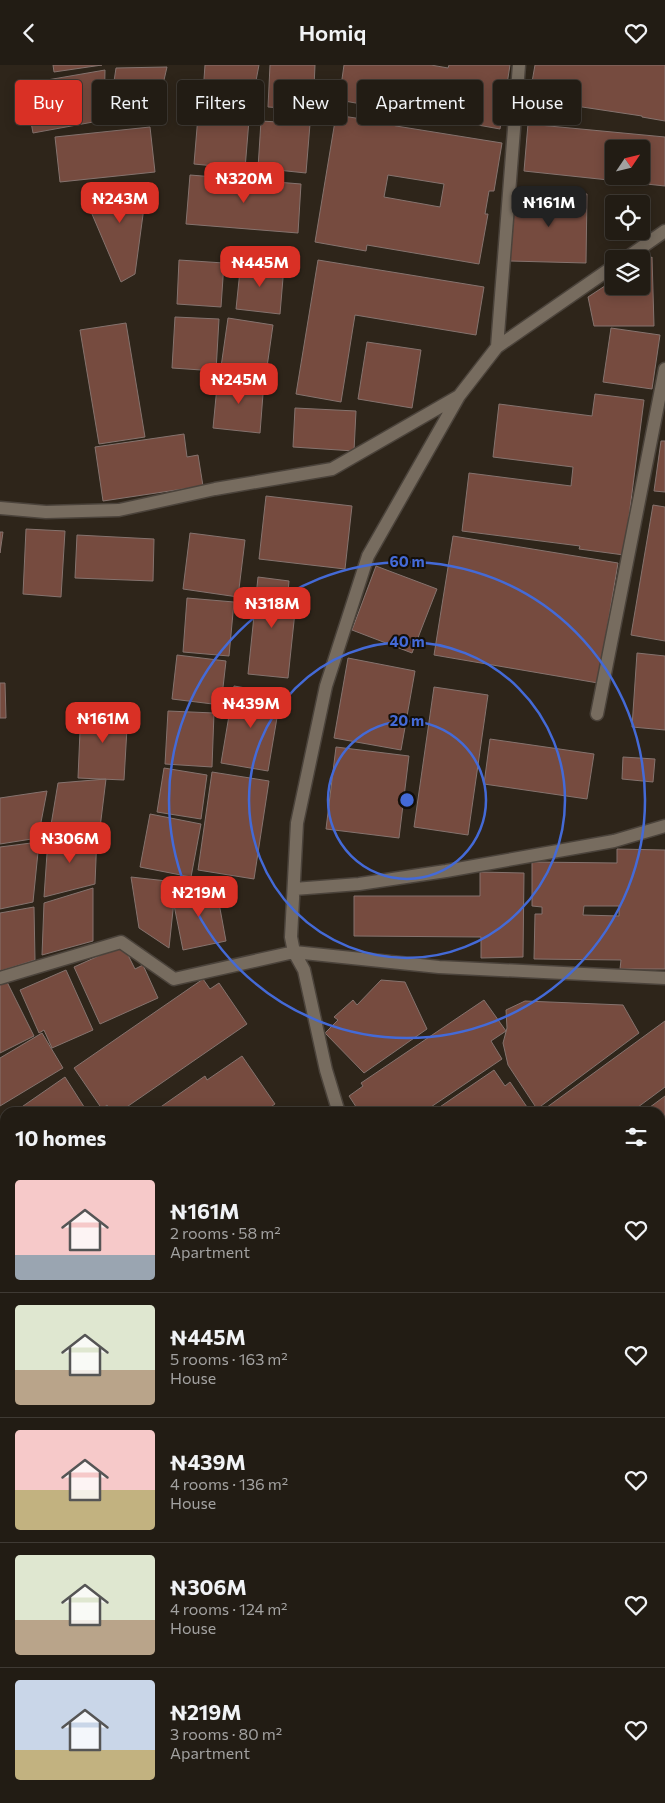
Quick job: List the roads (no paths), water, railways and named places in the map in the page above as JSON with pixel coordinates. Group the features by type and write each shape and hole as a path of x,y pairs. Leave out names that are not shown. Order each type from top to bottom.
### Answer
{"street":[{"path":"497,347 519,65"},
{"path":"638,250 665,231"},
{"path":"337,1107 326,1070 304,970 294,952 291,937 297,823 326,686 368,556 459,396 497,347 605,273"},
{"path":"597,714 665,369"},
{"path":"0,508 46,512 119,510 215,489 332,469 459,396"},
{"path":"294,889 359,884 446,871 614,841 665,827"},
{"path":"0,977 121,941 174,979 294,952 439,967 665,979"}]}
